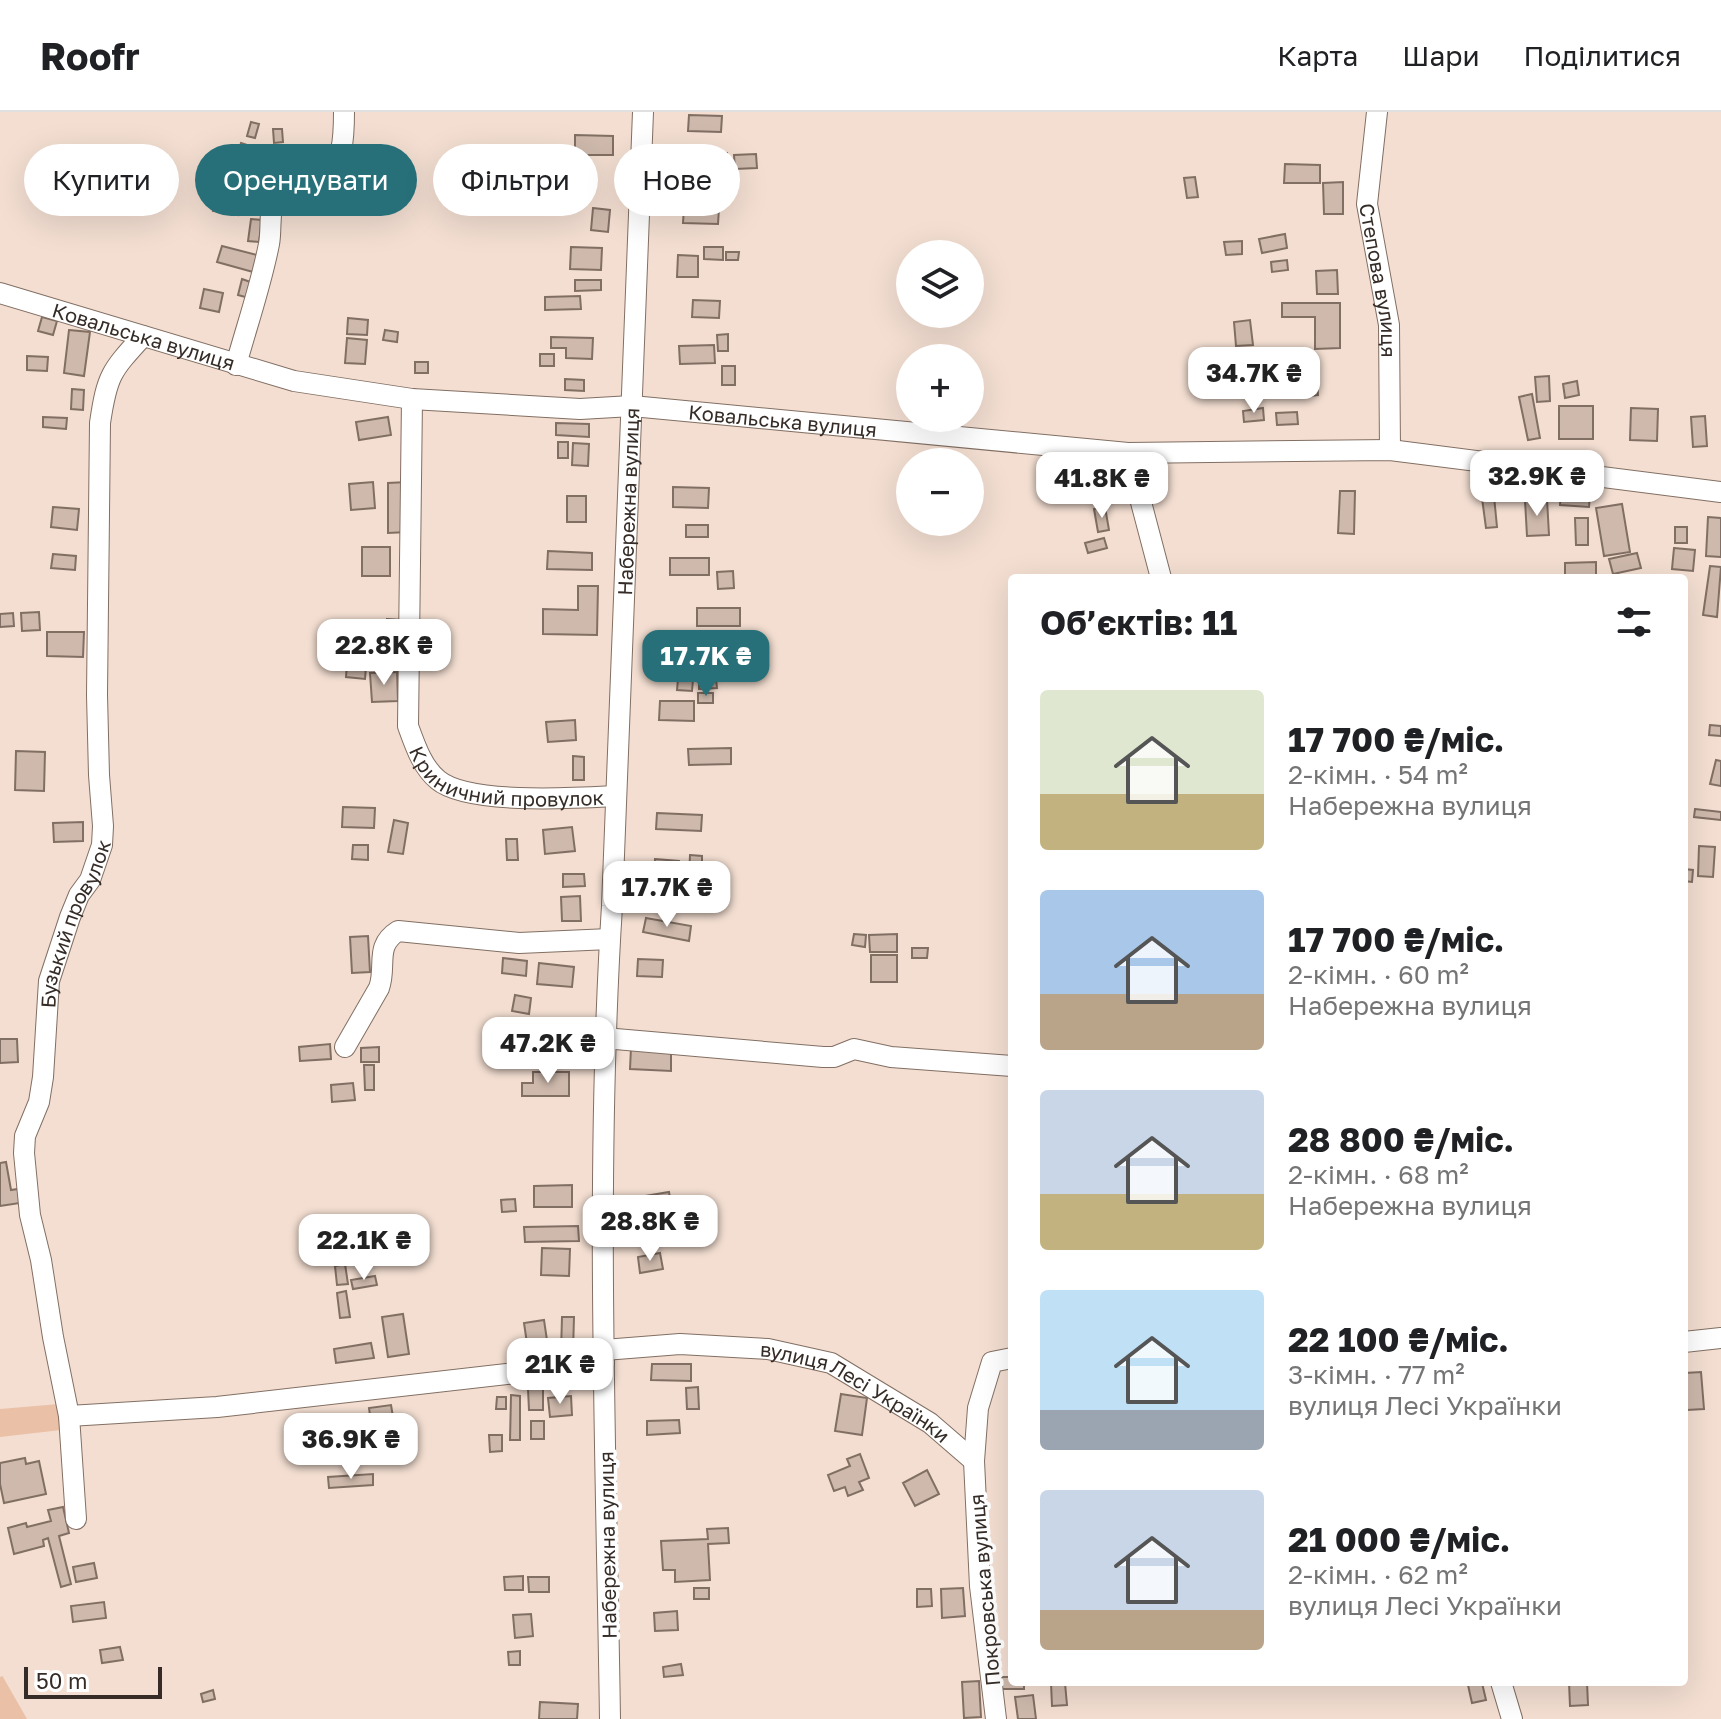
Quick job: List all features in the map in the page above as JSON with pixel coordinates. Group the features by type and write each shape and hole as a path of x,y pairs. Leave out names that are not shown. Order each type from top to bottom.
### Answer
{"street":[{"path":"236,365 269,243 273,202 286,184 314,181 328,173 344,138 344,112"},
{"name":"Набережна вулиця","path":"610,1719 604,1356 604,1038 643,112"},
{"name":"Степова вулиця","path":"1377,112 1367,204 1389,325 1390,450"},
{"name":"Ковальська вулиця","path":"0,293 294,381 412,399 580,409 632,406 1128,453 1390,450 1721,492"},
{"name":"Бузький провулок","path":"76,1519 69,1416 30,1215 25,1136 39,1102 43,1077 49,981 70,917 79,895 90,880 102,845 97,695 100,423 105,385 115,366 143,336"},
{"name":"Криничний провулок","path":"412,399 408,726 425,765 439,782 485,795 571,799 616,796"},
{"path":"1128,453 1160,574"},
{"path":"345,1047 383,978 381,952 385,941 398,931 519,943 610,939"},
{"path":"604,1038 823,1057 834,1057 854,1049 891,1057 1008,1066"},
{"path":"1688,1342 1721,1338"},
{"name":"вулиця Лесі Українки","path":"69,1416 217,1407 680,1344 768,1349 831,1363 930,1423 974,1461"},
{"name":"вулиця Лесі Українки","path":"974,1461 978,1408 992,1362 1008,1359"},
{"name":"Покровська вулиця","path":"974,1461 980,1586 996,1719"},
{"path":"1502,1686 1512,1719"}],"shaded area":[{"path":"59,1404 61,1430 0,1437 0,1409"},
{"path":"3,1676 27,1719 0,1719 0,1677"}],"building":[{"path":"689,115 722,116 721,132 688,131"},
{"path":"251,122 259,124 255,138 247,136"},
{"path":"273,129 282,129 283,142 274,143"},
{"path":"575,135 613,136 613,155 598,155 598,144 575,144"},
{"path":"756,154 757,168 740,169 740,155"},
{"path":"1285,164 1320,165 1320,183 1284,183"},
{"path":"1195,177 1198,197 1187,198 1184,178"},
{"path":"1343,182 1343,214 1324,214 1323,183"},
{"path":"598,209 610,210 608,232 591,230 592,216 598,216"},
{"path":"683,216 718,216 718,224 683,223"},
{"path":"251,219 262,220 259,242 248,241"},
{"path":"1285,234 1287,248 1262,253 1259,239"},
{"path":"1242,241 1242,254 1226,255 1224,242"},
{"path":"222,246 257,255 253,272 217,262"},
{"path":"571,247 602,248 601,270 570,269"},
{"path":"704,247 723,247 723,260 704,259"},
{"path":"726,252 739,252 738,260 726,260"},
{"path":"678,255 698,256 698,277 677,277"},
{"path":"1287,260 1288,270 1272,272 1271,262"},
{"path":"1337,270 1338,294 1317,294 1316,271"},
{"path":"242,279 253,283 249,298 238,295"},
{"path":"575,280 601,280 601,290 575,291"},
{"path":"204,289 223,293 219,312 200,308"},
{"path":"580,296 581,309 545,310 545,297"},
{"path":"693,300 720,301 719,318 692,317"},
{"path":"1282,303 1340,303 1340,348 1315,349 1315,317 1282,317"},
{"path":"42,317 57,321 53,335 38,331"},
{"path":"348,318 368,320 367,335 347,334"},
{"path":"1250,320 1253,345 1236,346 1234,322"},
{"path":"69,330 90,332 84,376 64,373"},
{"path":"385,330 398,332 397,342 383,340"},
{"path":"728,334 728,351 718,351 717,335"},
{"path":"551,337 593,338 592,359 566,358 566,348 551,348"},
{"path":"347,338 367,340 365,364 345,363"},
{"path":"714,345 715,363 680,364 679,346"},
{"path":"540,354 554,354 554,366 540,366"},
{"path":"27,356 48,357 47,371 27,370"},
{"path":"415,362 428,362 428,373 415,373"},
{"path":"722,366 735,366 735,385 722,385"},
{"path":"1549,376 1550,401 1537,402 1535,377"},
{"path":"565,379 584,380 584,391 565,390"},
{"path":"1317,379 1318,395 1290,398 1288,382"},
{"path":"1577,381 1579,395 1565,398 1563,384"},
{"path":"72,389 84,390 83,410 71,409"},
{"path":"1532,394 1540,438 1528,440 1519,397"},
{"path":"1559,406 1593,406 1593,439 1559,439"},
{"path":"1263,408 1264,420 1244,422 1243,411"},
{"path":"1631,408 1658,409 1657,441 1630,440"},
{"path":"1297,412 1298,424 1277,425 1276,413"},
{"path":"1705,416 1707,446 1693,447 1691,417"},
{"path":"43,417 67,418 66,429 43,427"},
{"path":"388,417 391,435 359,440 356,422"},
{"path":"556,423 589,424 589,437 556,435"},
{"path":"558,442 568,442 568,458 558,458"},
{"path":"573,443 589,444 588,466 572,465"},
{"path":"373,482 375,508 351,510 349,484"},
{"path":"407,482 408,532 388,533 388,483"},
{"path":"1496,486 1512,486 1512,494 1495,494"},
{"path":"673,487 709,488 708,508 673,507"},
{"path":"1340,491 1355,491 1354,534 1338,533"},
{"path":"1561,492 1590,494 1589,507 1560,505"},
{"path":"567,496 586,496 586,522 567,522"},
{"path":"1494,496 1497,527 1486,528 1482,498"},
{"path":"1547,499 1549,535 1527,536 1525,500"},
{"path":"1622,504 1630,552 1604,556 1596,508"},
{"path":"53,507 79,509 77,530 51,527"},
{"path":"1105,507 1109,530 1098,532 1094,509"},
{"path":"1708,517 1721,518 1721,557 1706,556"},
{"path":"1575,518 1588,518 1588,545 1576,545"},
{"path":"686,525 708,525 708,537 686,537"},
{"path":"1675,527 1687,527 1687,543 1675,543"},
{"path":"1104,538 1107,548 1088,553 1085,543"},
{"path":"362,547 390,547 390,576 362,576"},
{"path":"1674,548 1695,550 1693,571 1672,569"},
{"path":"548,551 592,553 592,570 547,569"},
{"path":"1637,553 1641,568 1613,574 1609,559"},
{"path":"53,554 76,556 75,570 51,568"},
{"path":"670,558 709,558 709,575 670,575"},
{"path":"1596,562 1596,574 1565,574 1565,563"},
{"path":"1710,566 1721,567 1717,617 1703,615"},
{"path":"733,571 734,588 718,589 717,572"},
{"path":"578,586 598,586 597,635 543,634 543,609 578,610"},
{"path":"697,608 740,608 740,626 697,626"},
{"path":"39,612 40,630 22,631 21,613"},
{"path":"13,613 14,626 0,627 0,614"},
{"path":"387,619 403,620 403,633 387,632"},
{"path":"47,632 84,632 83,657 47,656"},
{"path":"395,643 397,665 372,666 370,644"},
{"path":"662,649 693,649 693,666 662,666"},
{"path":"347,664 366,667 365,679 346,677"},
{"path":"397,672 398,701 372,702 370,673"},
{"path":"678,679 693,680 692,691 677,690"},
{"path":"699,679 716,679 717,688 699,689"},
{"path":"698,693 713,693 713,703 698,703"},
{"path":"660,701 694,701 694,721 659,720"},
{"path":"575,720 576,740 548,742 546,722"},
{"path":"1710,725 1721,726 1721,736 1709,735"},
{"path":"731,748 731,764 689,765 688,749"},
{"path":"16,751 45,752 44,791 15,790"},
{"path":"573,756 584,757 584,780 573,780"},
{"path":"1716,760 1721,761 1721,786 1710,784"},
{"path":"343,807 375,808 374,828 342,827"},
{"path":"1695,809 1721,812 1721,820 1694,817"},
{"path":"657,813 702,815 701,831 656,829"},
{"path":"394,820 408,823 403,854 388,852"},
{"path":"83,822 83,841 54,842 53,823"},
{"path":"572,827 575,851 545,854 543,830"},
{"path":"506,839 517,839 518,860 507,860"},
{"path":"353,845 368,845 368,860 352,859"},
{"path":"1699,846 1715,847 1713,877 1698,876"},
{"path":"690,855 702,856 702,877 689,876"},
{"path":"655,859 679,861 678,879 654,878"},
{"path":"1688,869 1693,870 1692,882 1688,882"},
{"path":"563,874 584,874 585,886 563,887"},
{"path":"580,896 581,921 562,921 561,897"},
{"path":"646,918 691,926 689,941 643,932"},
{"path":"854,934 866,935 865,947 852,945"},
{"path":"897,934 897,952 870,952 869,935"},
{"path":"368,936 370,972 352,973 350,937"},
{"path":"912,948 928,948 927,958 912,958"},
{"path":"871,955 897,955 897,982 871,982"},
{"path":"503,958 527,961 526,976 502,973"},
{"path":"638,959 663,960 662,977 637,976"},
{"path":"539,963 574,967 572,987 537,984"},
{"path":"515,995 531,998 529,1014 512,1011"},
{"path":"533,1018 568,1019 567,1035 533,1034"},
{"path":"0,1039 17,1039 18,1062 0,1063"},
{"path":"330,1044 331,1059 300,1061 299,1047"},
{"path":"379,1047 379,1062 361,1062 361,1048"},
{"path":"631,1048 671,1050 671,1071 630,1069"},
{"path":"364,1065 374,1065 374,1090 365,1090"},
{"path":"533,1072 569,1072 569,1096 522,1096 522,1083 533,1083"},
{"path":"353,1083 355,1100 332,1102 331,1085"},
{"path":"6,1162 11,1190 18,1189 20,1203 0,1206 0,1163"},
{"path":"572,1185 572,1207 534,1207 534,1186"},
{"path":"669,1192 672,1210 635,1215 633,1198"},
{"path":"515,1199 516,1211 502,1212 501,1200"},
{"path":"682,1215 683,1231 671,1232 670,1216"},
{"path":"578,1226 579,1241 525,1242 524,1227"},
{"path":"542,1248 570,1249 569,1276 541,1275"},
{"path":"660,1253 663,1269 640,1273 638,1257"},
{"path":"345,1264 348,1284 337,1285 335,1266"},
{"path":"375,1276 377,1285 353,1289 351,1280"},
{"path":"346,1291 350,1317 340,1318 337,1293"},
{"path":"403,1314 409,1354 388,1357 382,1317"},
{"path":"562,1317 574,1317 573,1352 561,1352"},
{"path":"544,1320 549,1354 529,1357 524,1323"},
{"path":"371,1343 374,1358 336,1363 334,1349"},
{"path":"652,1364 691,1364 691,1381 651,1380"},
{"path":"1701,1372 1704,1409 1688,1410 1688,1373"},
{"path":"698,1387 699,1409 687,1409 686,1388"},
{"path":"543,1388 543,1410 529,1410 528,1389"},
{"path":"841,1394 867,1398 862,1435 835,1431"},
{"path":"511,1395 520,1396 520,1440 510,1440"},
{"path":"571,1396 572,1415 550,1417 548,1398"},
{"path":"497,1397 506,1397 506,1409 496,1409"},
{"path":"391,1405 397,1441 374,1444 369,1408"},
{"path":"679,1420 680,1433 647,1435 647,1421"},
{"path":"531,1421 544,1421 544,1439 531,1439"},
{"path":"489,1435 502,1435 502,1451 490,1452"},
{"path":"371,1444 372,1461 323,1464 322,1448"},
{"path":"860,1454 869,1478 859,1482 863,1490 848,1496 845,1487 834,1491 828,1475 850,1466 847,1459"},
{"path":"25,1458 26,1464 39,1461 46,1494 4,1503 0,1463"},
{"path":"927,1470 939,1494 915,1506 903,1483"},
{"path":"373,1474 373,1485 329,1488 328,1477"},
{"path":"63,1507 69,1533 59,1536 71,1584 61,1587 48,1538 43,1540 44,1546 14,1554 8,1528 51,1521 48,1510"},
{"path":"728,1528 729,1543 708,1544 710,1580 675,1582 675,1570 663,1570 661,1541 708,1539 707,1529"},
{"path":"94,1563 97,1578 76,1582 73,1567"},
{"path":"523,1576 523,1590 505,1590 504,1577"},
{"path":"528,1577 549,1577 549,1592 529,1592"},
{"path":"694,1588 709,1588 709,1599 694,1599"},
{"path":"963,1588 965,1616 942,1618 941,1589"},
{"path":"917,1589 931,1589 932,1606 917,1607"},
{"path":"104,1602 106,1618 73,1622 71,1606"},
{"path":"677,1611 678,1630 655,1631 654,1613"},
{"path":"531,1614 533,1636 515,1638 513,1615"},
{"path":"120,1647 123,1660 102,1663 100,1650"},
{"path":"520,1651 520,1665 509,1665 508,1652"},
{"path":"681,1664 683,1675 664,1677 663,1667"},
{"path":"1001,1677 1008,1677 1008,1686 1024,1686 1024,1689 1001,1689"},
{"path":"979,1681 981,1717 964,1718 962,1682"},
{"path":"1051,1686 1065,1686 1067,1705 1052,1706"},
{"path":"1468,1686 1483,1686 1486,1700 1472,1703"},
{"path":"1569,1686 1587,1686 1588,1705 1570,1706"},
{"path":"213,1690 215,1699 203,1702 201,1694"},
{"path":"1033,1695 1036,1719 1018,1719 1015,1697"},
{"path":"540,1702 578,1704 577,1719 539,1719"}]}
